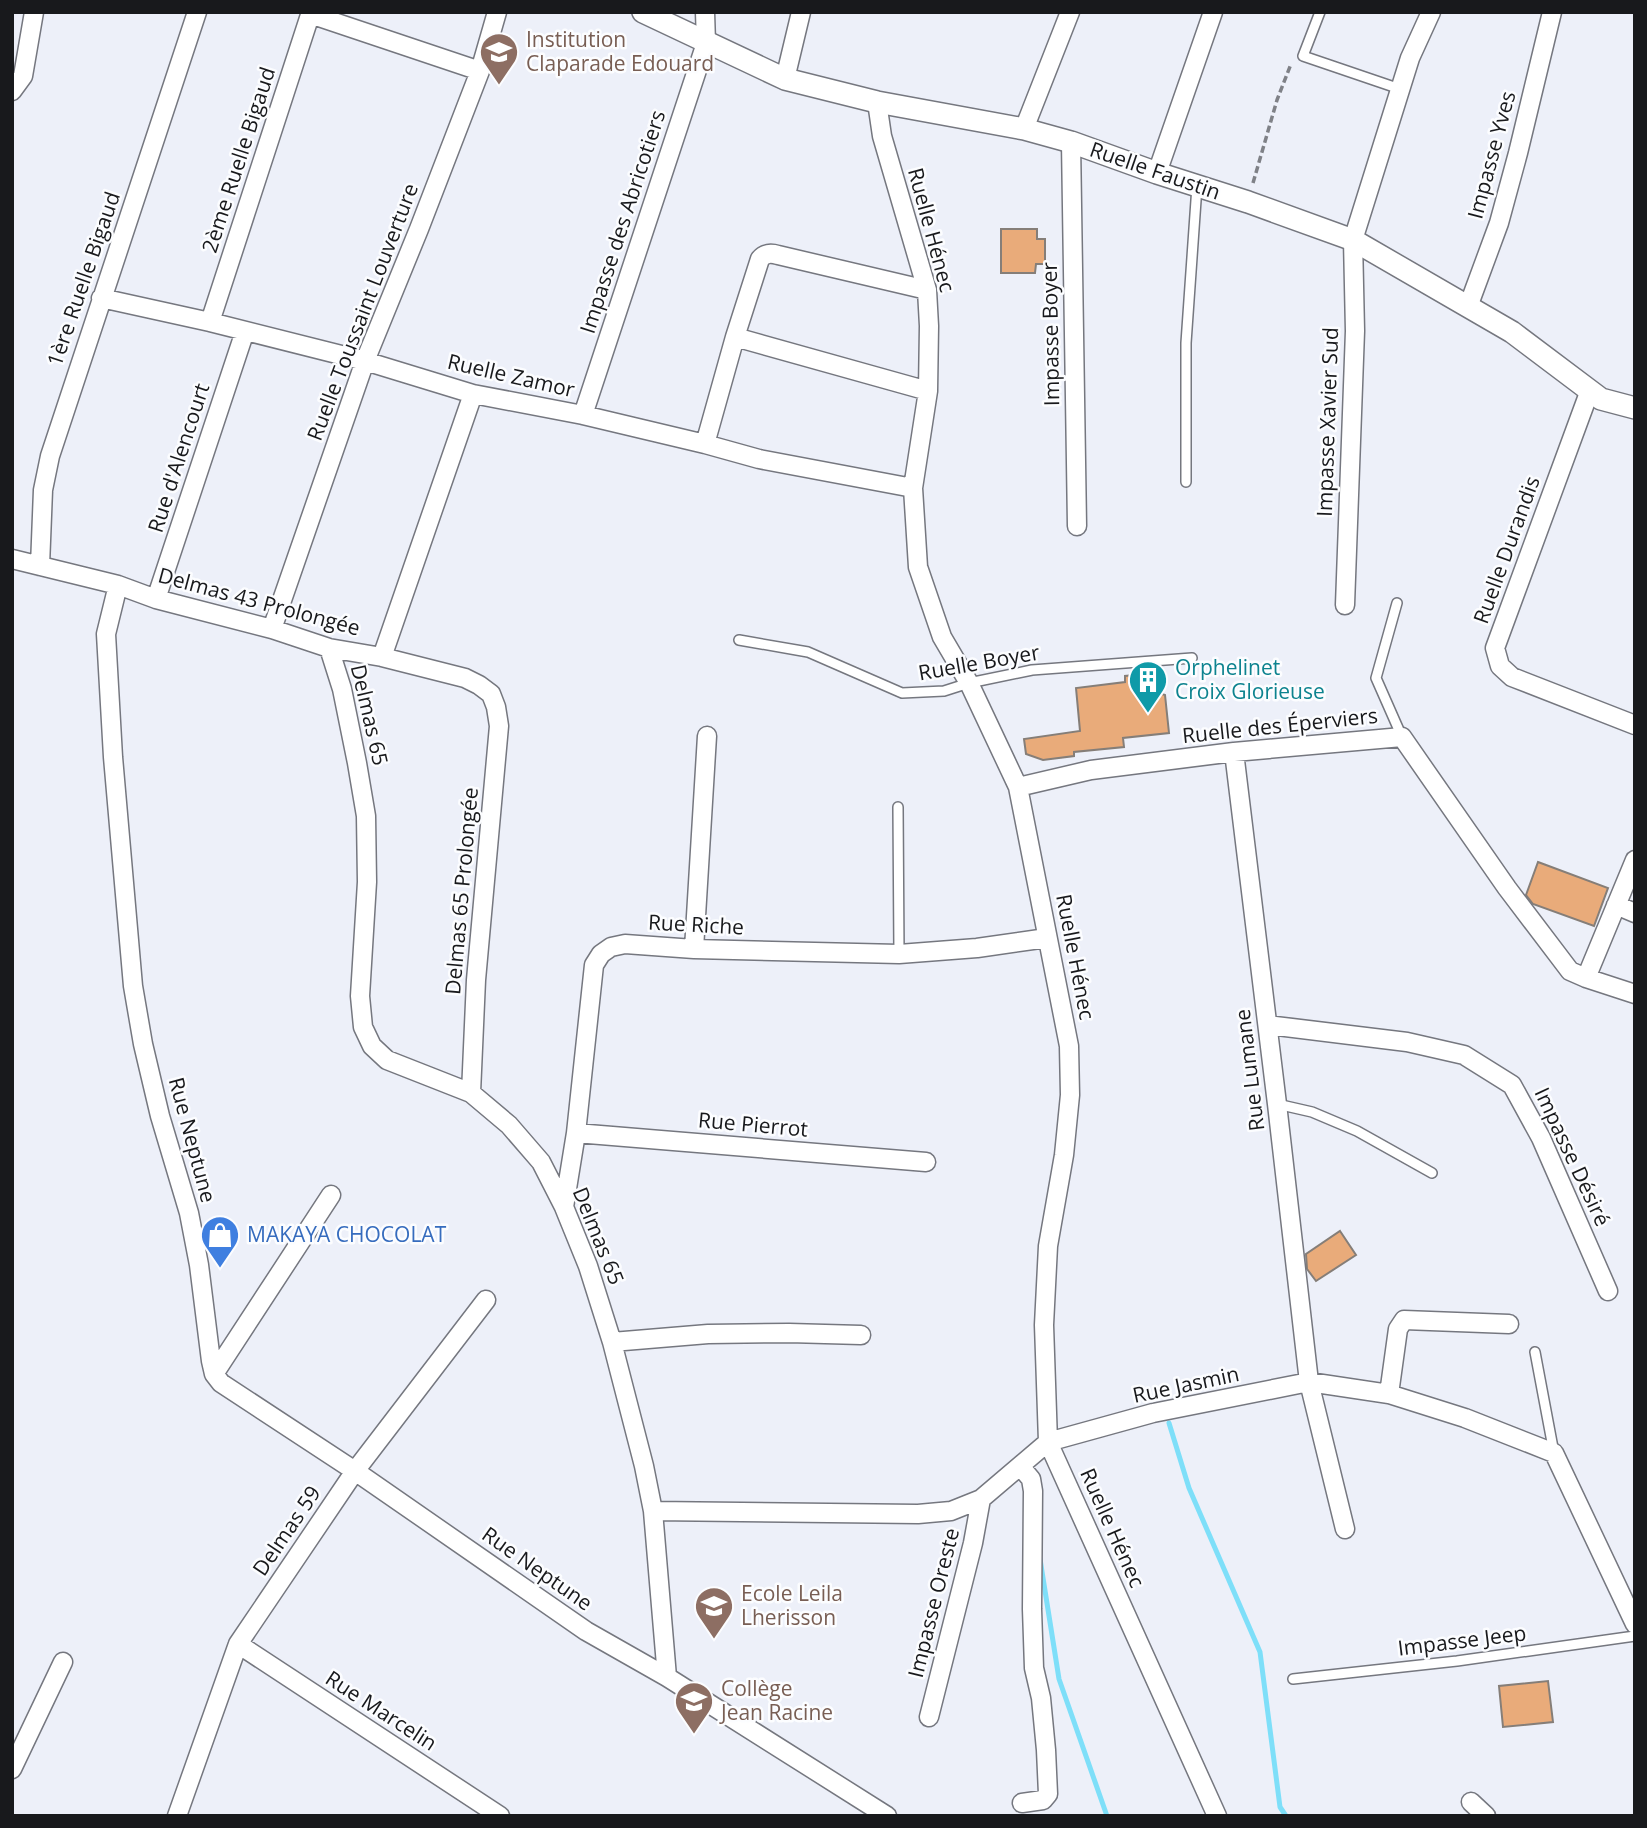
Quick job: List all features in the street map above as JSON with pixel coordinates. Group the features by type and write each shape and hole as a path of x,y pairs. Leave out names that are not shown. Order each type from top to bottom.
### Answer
{"street":[{"path":"12,91 23,76 34,12"},
{"name":"1ère Ruelle Bigaud","path":"40,566 43,491 50,456 198,12"},
{"name":"Ruelle Toussaint Louverture","path":"272,629 365,361 480,71 497,12"},
{"name":"Ruelle Faustin","path":"643,12 785,79 877,102 1024,129 1071,142 1353,240 1512,332 1601,399 1634,404"},
{"path":"705,12 706,43"},
{"path":"785,79 802,12"},
{"path":"1024,129 1070,12"},
{"path":"1157,173 1213,12"},
{"name":"Impasse Xavier Sud","path":"1345,606 1355,331 1353,240 1410,58 1431,12"},
{"name":"Impasse Yves","path":"1468,307 1499,223 1552,12"},
{"path":"310,13 480,71"},
{"name":"2ème Ruelle Bigaud","path":"210,322 310,13"},
{"name":"Impasse des Abricotiers","path":"583,415 706,43"},
{"name":"Ruelle Hénec","path":"877,102 882,136 927,290 928,391 914,488 918,567 942,637 969,683 1018,787 1069,1046 1070,1096 1064,1155 1048,1246 1044,1325 1048,1442 1217,1816"},
{"name":"Impasse Boyer","path":"1071,142 1077,526"},
{"path":"705,444 735,337 762,256 771,253 927,290"},
{"name":"Ruelle Zamor","path":"101,298 365,361 473,394 583,415 759,459 914,488"},
{"name":"Rue d'Alencourt","path":"156,599 245,331"},
{"path":"735,337 928,391"},
{"name":"Ruelle Durandis","path":"1590,390 1495,648 1500,666 1512,677 1635,725"},
{"path":"382,657 473,394"},
{"name":"Delmas 43 Prolongée","path":"12,559 272,629 329,648 382,657 465,678 491,694"},
{"name":"Rue Neptune","path":"118,586 106,634 113,757 133,986 160,1116 189,1213 214,1374 221,1383 355,1471 586,1631 667,1677"},
{"name":"Delmas 65","path":"329,648 342,689 366,816 367,882 360,996 363,1027 372,1046 387,1060 471,1093 509,1125 541,1162 564,1207 588,1266 612,1342 644,1466 653,1511 667,1677"},
{"name":"Delmas 65 Prolongée","path":"471,1093 476,980 499,726 491,694"},
{"path":"694,949 707,736"},
{"name":"Ruelle des Éperviers","path":"1018,787 1091,770 1234,752 1402,737 1507,888 1570,971 1635,994"},
{"name":"Rue Lumane","path":"1234,752 1309,1382 1345,1529"},
{"path":"1586,978 1635,860"},
{"path":"1616,905 1635,913"},
{"name":"Rue Riche","path":"564,1207 576,1133 594,965 601,954 611,947 625,944 694,949 899,954 977,948 1047,938"},
{"name":"Impasse Désiré","path":"1268,1025 1407,1042 1464,1055 1512,1084 1541,1138 1608,1291"},
{"name":"Rue Pierrot","path":"576,1133 926,1162"},
{"path":"214,1374 331,1195"},
{"name":"Delmas 59","path":"177,1816 238,1644 355,1471 486,1300"},
{"path":"1389,1394 1398,1329 1404,1320 1508,1324"},
{"path":"612,1342 708,1334 861,1335"},
{"name":"Rue Jasmin","path":"653,1511 918,1514 951,1511 981,1499 1048,1442 1153,1413 1309,1382 1389,1394 1465,1418 1554,1453"},
{"path":"1554,1453 1635,1624"},
{"path":"1020,1466 1031,1479 1033,1491 1034,1668 1042,1711 1048,1794 1043,1800 1022,1803"},
{"name":"Impasse Oreste","path":"929,1717 973,1543 981,1499"},
{"name":"Rue Marcelin","path":"238,1644 499,1816"},
{"path":"12,1769 63,1662"},
{"path":"667,1677 887,1816"},
{"path":"1471,1802 1486,1816"}],"lane":[{"path":"1320,12 1303,56 1400,89"},
{"path":"1186,482 1186,342 1197,186"},
{"path":"1397,603 1376,678 1402,737"},
{"name":"Ruelle Boyer","path":"739,640 808,652 902,693 944,691 1032,670 1192,658"},
{"path":"898,807 899,954"},
{"path":"1277,1104 1312,1112 1357,1131 1432,1173"},
{"path":"1535,1352 1554,1453"},
{"name":"Impasse Jeep","path":"1293,1679 1457,1661 1635,1636"}],"path":[{"path":"1248,202 1277,100 1295,52 1303,56"}],"building":[{"path":"1001,229 1037,229 1037,239 1045,239 1045,264 1036,264 1035,273 1001,273"},
{"path":"1156,673 1159,693 1165,695 1169,733 1123,738 1124,747 1074,752 1074,756 1043,760 1026,754 1024,739 1080,731 1076,688 1125,682 1125,676"},
{"path":"1538,862 1608,888 1594,926 1533,904 1526,895"},
{"path":"1340,1231 1356,1255 1316,1281 1307,1269 1306,1254"},
{"path":"1548,1681 1553,1722 1503,1727 1499,1686"}],"waterway":[{"path":"1169,1423 1189,1488 1260,1652 1280,1807 1286,1816"},
{"path":"1040,1559 1059,1679 1107,1816"}],"place":[{"name":"Institution Claparade Edouard","path":"499,86"},
{"name":"Orphelinet Croix Glorieuse","path":"1148,714"},
{"name":"MAKAYA CHOCOLAT","path":"220,1269"},
{"name":"Ecole Leila Lherisson","path":"714,1640"},
{"name":"Collège Jean Racine","path":"694,1735"}]}
